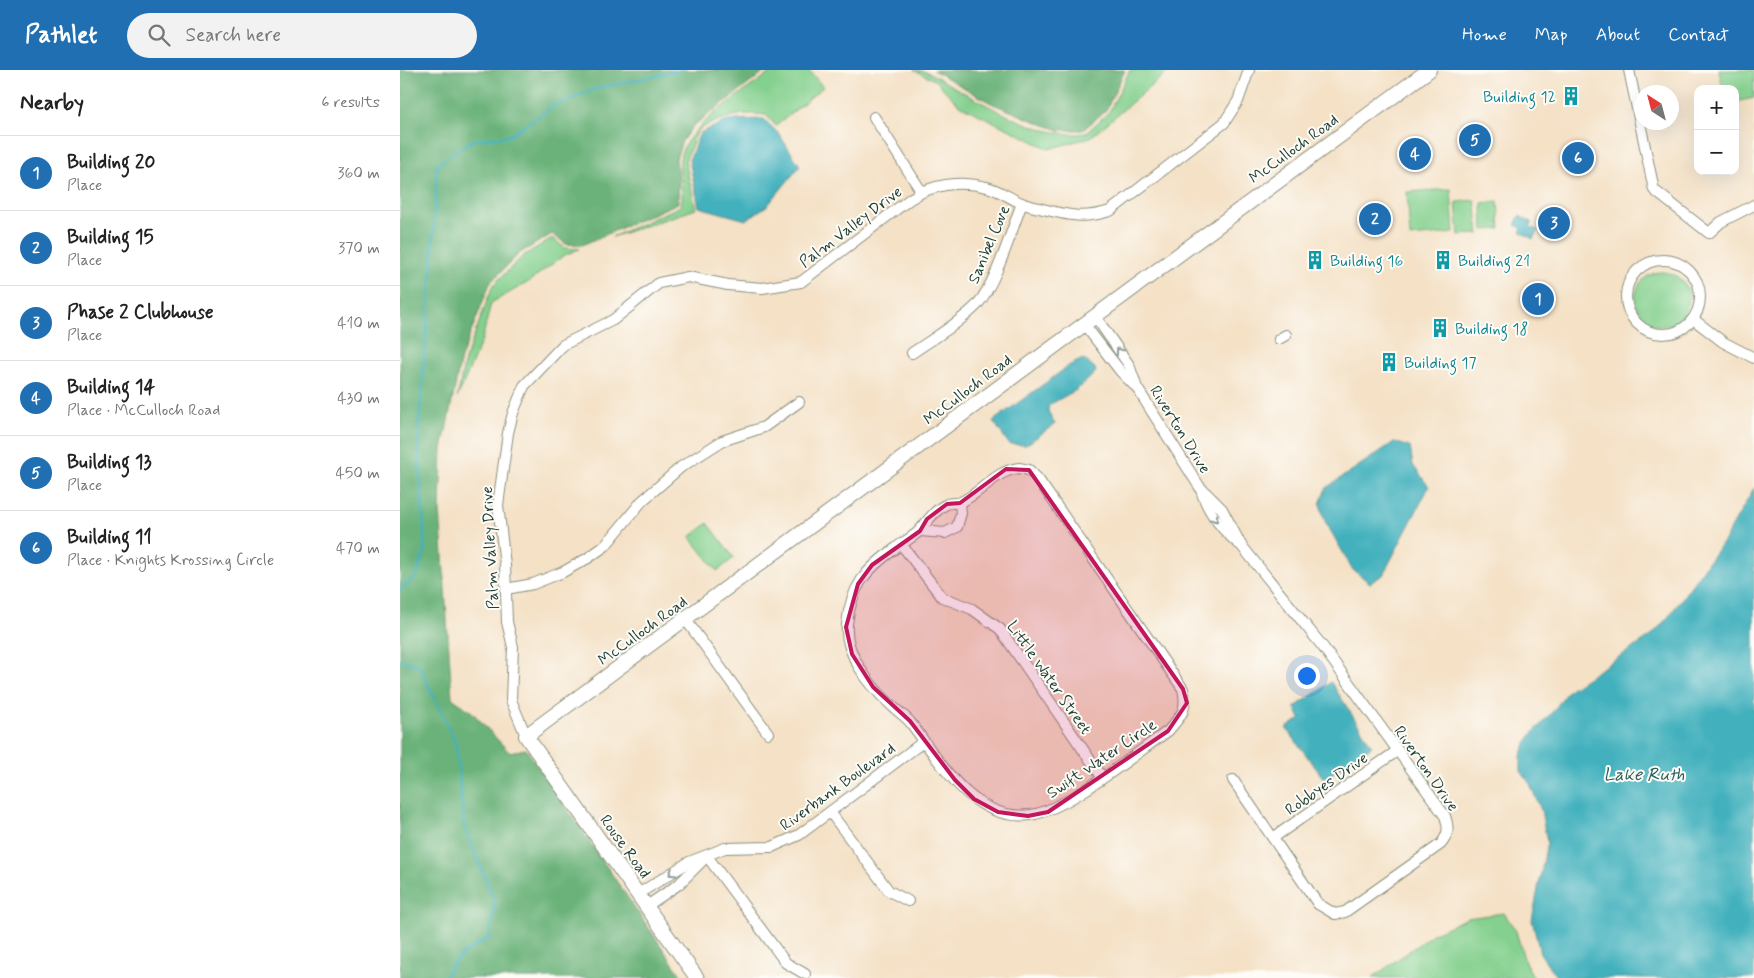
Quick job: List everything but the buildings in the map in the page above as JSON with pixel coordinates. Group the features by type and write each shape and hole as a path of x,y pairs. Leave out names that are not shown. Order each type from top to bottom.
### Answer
{"street":[{"name":"Palm Valley Drive","path":"526,736 511,700 513,647 508,622 498,505 508,432 513,413 524,386 563,345 613,320 659,283 672,279 688,277 720,284 762,288 801,282 922,191 944,185 964,184 987,187 1022,204 1074,217 1096,215 1118,208 1224,123 1238,101 1249,70"},
{"name":"McCulloch Road","path":"526,736 686,620 1428,70"},
{"path":"1629,70 1654,190 1710,233 1720,222 1754,205"},
{"path":"874,117 922,191"},
{"name":"Sanibel Cove","path":"912,353 959,321 977,304 988,290 1022,204"},
{"path":"1666,260 1687,268 1697,282 1700,294 1699,307 1693,319 1686,327 1674,333 1661,335 1648,332 1638,325 1630,315 1626,302 1626,289 1631,278 1641,267 1653,261 1666,260"},
{"path":"1693,319 1723,342 1754,358"},
{"name":"Riverton Drive","path":"1090,320 1120,372 1137,388 1200,486 1213,517 1225,532 1241,545 1324,647 1397,752 1445,816 1448,827 1447,837 1441,844 1345,912 1335,914 1318,904 1233,780"},
{"path":"506,589 533,584 563,572 588,558 605,546 642,501 681,466 722,441 764,426 799,402"},
{"name":"Swift Water Circle","path":"1019,468 1029,470 1038,479 1183,689 1186,703 1180,717 1168,731 1048,812 1028,816 998,812 974,799 923,742 910,721 873,687 852,654 846,627 858,584 872,565 920,531 927,519 947,504 960,503 1006,469 1019,468"},
{"path":"920,531 945,533 957,527 961,513 960,503"},
{"name":"Little Water Street","path":"901,544 942,597 972,609 1000,629 1102,777"},
{"path":"686,620 768,733"},
{"name":"Rouse Road","path":"526,736 698,978"},
{"name":"Riverbank Boulevard","path":"638,894 689,862 725,848 772,847 785,843 830,812 923,742"},
{"name":"Robbyes Drive","path":"1273,838 1397,752"},
{"path":"830,812 889,891 908,901"},
{"path":"708,856 786,963 805,974"},
{"name":"Riverbank Boulevard","path":"647,906 679,884 708,856"}],"highlighted area":[{"path":"1006,469 1029,470 1183,689 1187,703 1168,731 1048,812 1028,816 998,812 974,799 955,780 910,721 873,687 852,654 846,627 858,584 872,565 920,531 927,519 947,504 960,503"}],"green space":[{"path":"400,70 767,70 693,126 682,141 676,159 679,181 678,203 582,245 566,244 552,234 520,253 490,283 461,358 442,450 440,509 452,698 472,712 509,752 526,749 683,978 400,978"},
{"path":"774,70 809,70 823,87 776,126 766,115 747,114 731,116 698,130 685,161 696,209 612,237 681,206 680,159 684,147 692,135 704,122 734,98"},
{"path":"914,70 930,73 1017,120 1053,132 1070,134 1086,133 1109,112 1130,70 1170,70 1091,137 1049,149 959,105 936,81"},
{"path":"933,70 1125,70 1106,110 1083,130 1059,130 991,103"},
{"path":"1719,70 1754,70 1754,98 1739,101 1739,85 1722,85"},
{"path":"1451,189 1454,233 1410,237 1407,192"},
{"path":"1475,200 1479,234 1459,235 1456,202"},
{"path":"1498,201 1500,229 1483,230 1482,203"},
{"path":"552,238 565,248 579,249 563,256 527,283 491,303 482,340 457,398 465,360 493,285 523,256"},
{"path":"1662,272 1672,274 1681,280 1687,289 1689,299 1687,309 1681,318 1672,324 1662,326 1652,324 1643,318 1637,309 1635,299 1637,289 1643,280 1652,274"},
{"path":"708,523 734,558 717,571 690,537"},
{"path":"1504,913 1516,931 1525,962 1534,978 1372,978 1434,933 1467,918"}],"water":[{"path":"764,119 779,134 800,166 768,205 746,220 699,207 689,160 700,133 729,120"},
{"path":"1519,216 1532,222 1530,227 1538,230 1533,239 1520,232 1522,228 1515,225"},
{"path":"1083,359 1095,368 1096,372 1078,389 1049,405 1048,411 1055,424 1026,445 1009,444 993,421 1070,365"},
{"path":"1394,442 1410,447 1413,465 1429,487 1383,575 1370,583 1353,570 1325,521 1320,504 1326,488"},
{"name":"Lake Ruth","path":"1754,488 1754,978 1557,978 1540,953 1532,920 1547,842 1541,810 1530,784 1521,771 1521,756 1525,746 1532,734 1555,709 1568,690 1650,637 1669,616 1725,539"},
{"path":"1331,682 1372,746 1324,779 1286,728 1300,719 1295,707"}],"waterway":[{"path":"400,590 416,577 425,551 418,435 432,266 437,164 473,140 509,136 552,107 598,88 682,70"},
{"path":"400,660 419,665 456,744 464,825 495,903 489,938 457,959 445,978"}],"place":[{"name":"Building 12","path":"1571,96"},
{"name":"Building 13","path":"1475,140"},
{"name":"Building 14","path":"1415,154"},
{"name":"Building 11","path":"1578,158"},
{"name":"Building 15","path":"1375,219"},
{"name":"Phase 2 Clubhouse","path":"1554,223"},
{"name":"Building 16","path":"1315,260"},
{"name":"Building 21","path":"1443,260"},
{"name":"Building 20","path":"1538,299"},
{"name":"Building 18","path":"1440,328"},
{"name":"Building 17","path":"1389,362"}]}
